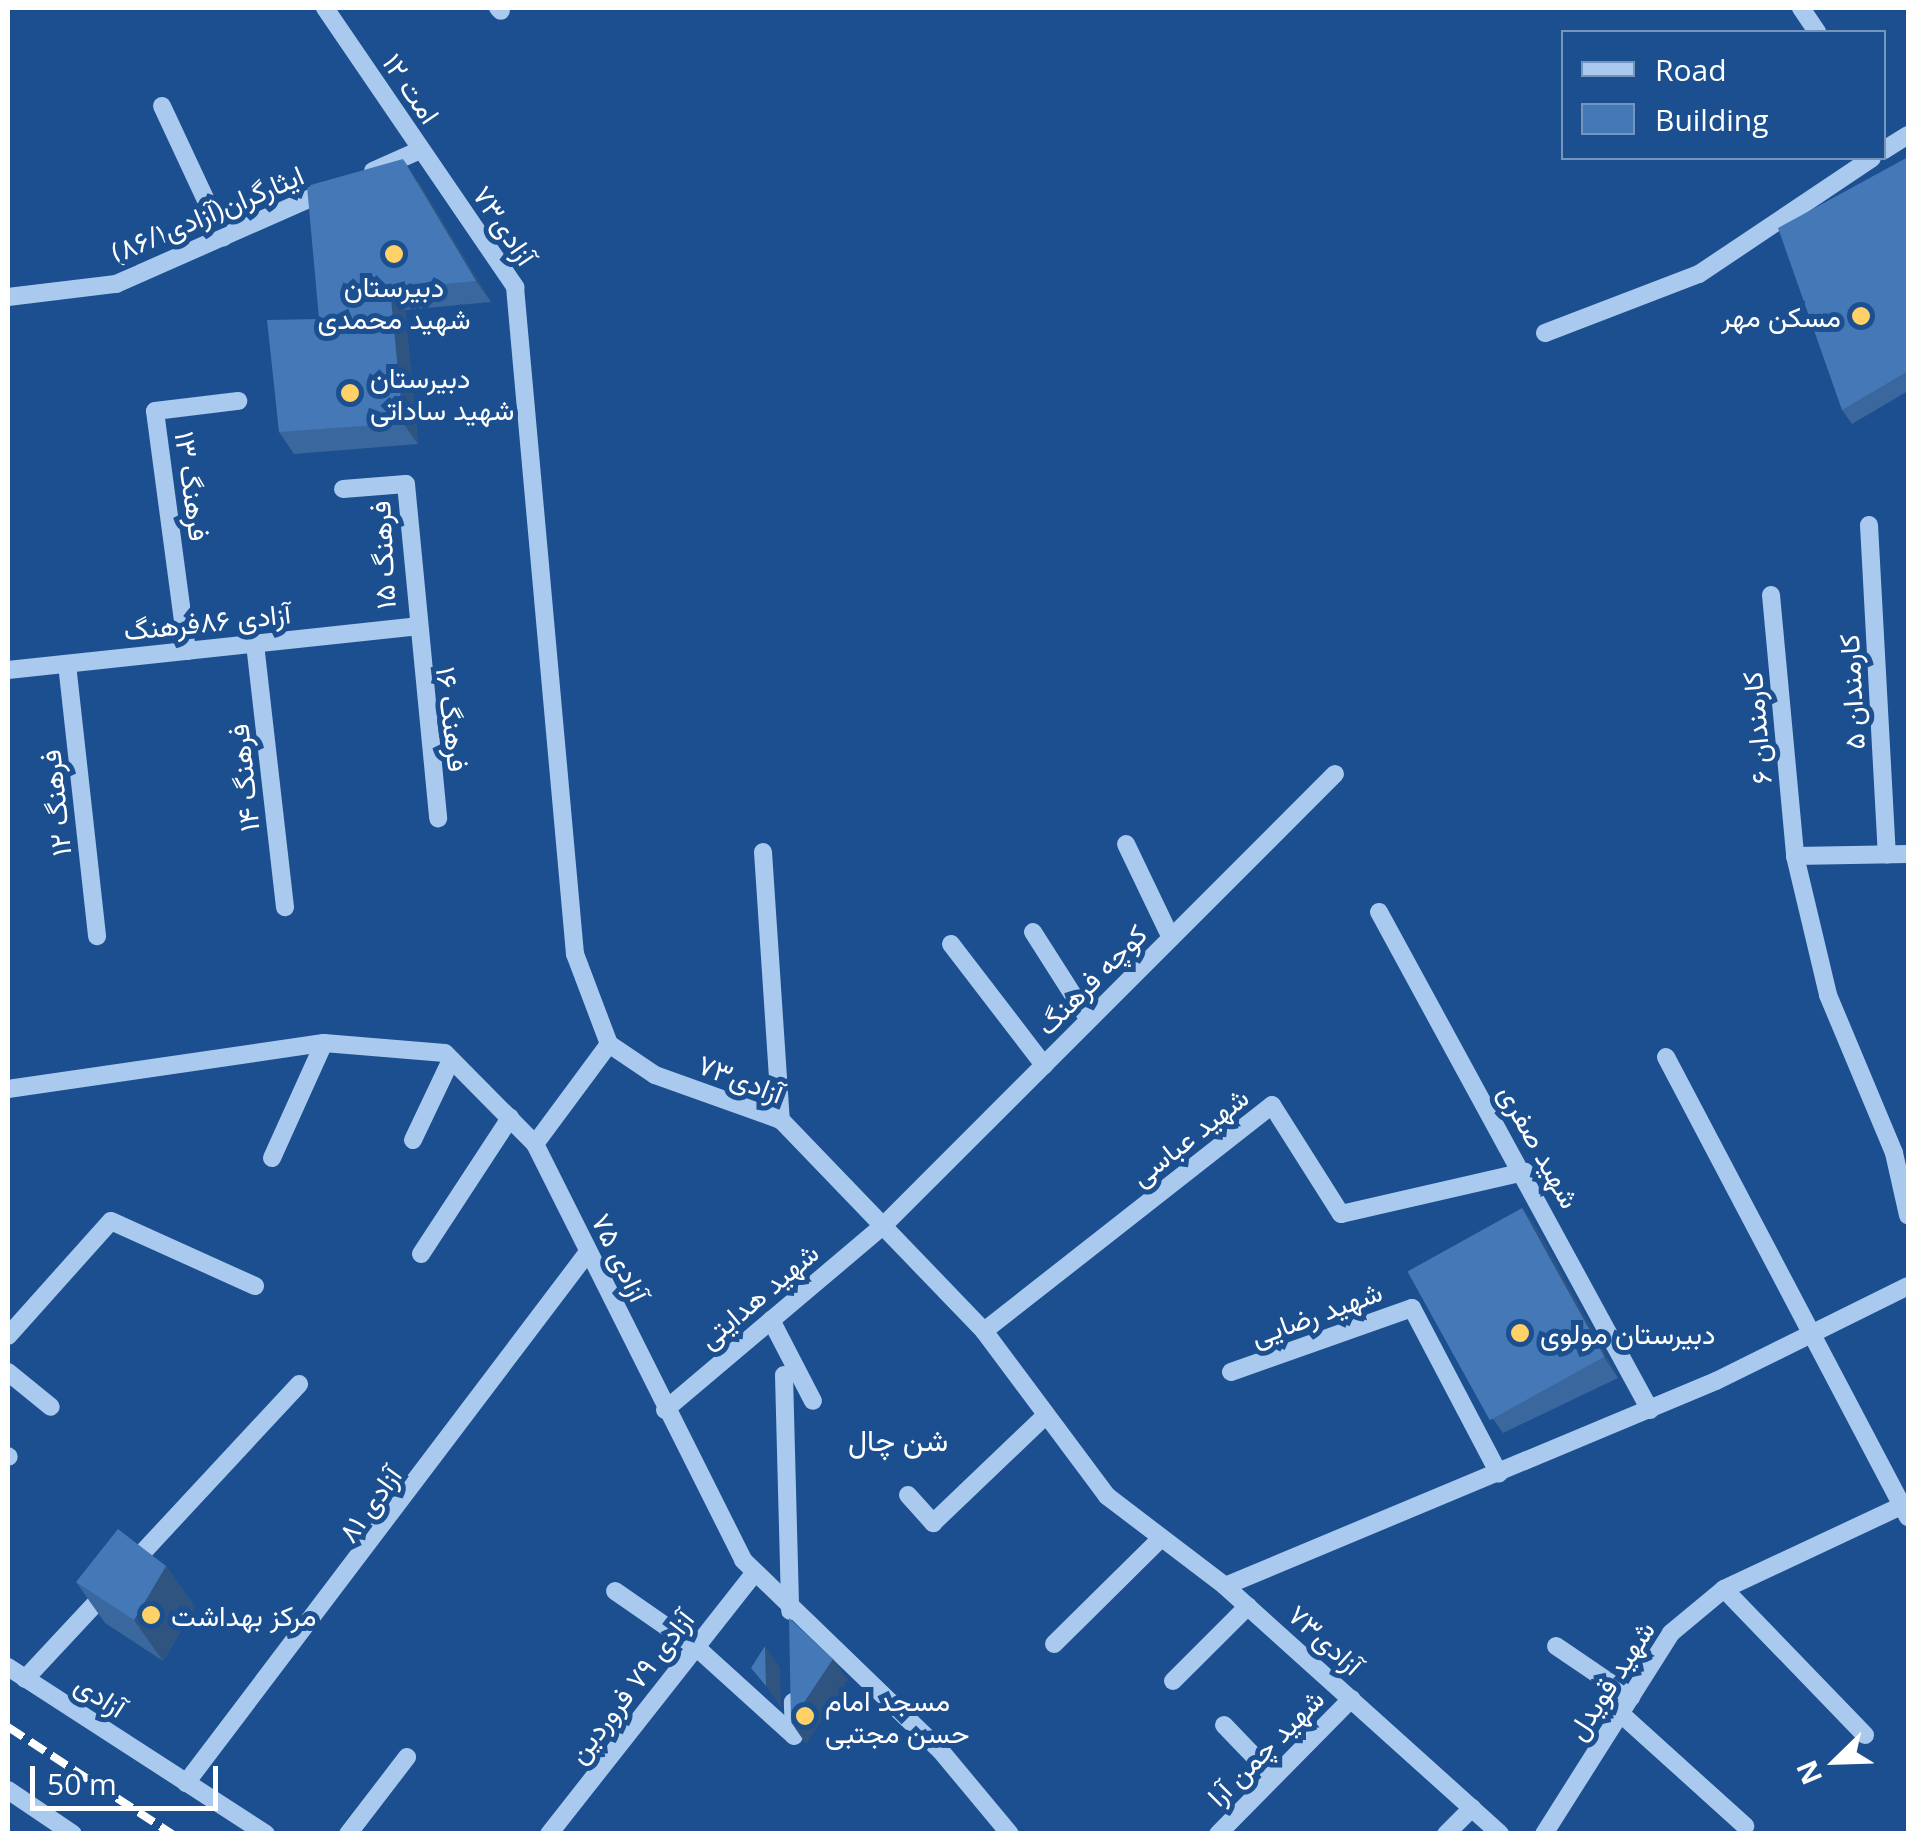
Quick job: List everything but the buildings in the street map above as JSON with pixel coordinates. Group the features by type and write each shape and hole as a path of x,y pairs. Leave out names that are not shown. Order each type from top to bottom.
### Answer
{"street":[{"name":"امت ۱۲","path":"324,8 420,150"},
{"path":"1801,8 1816,30"},
{"path":"162,106 222,237"},
{"path":"1886,144 1908,135"},
{"name":"ایثارگران(آزادی۸۶/۱)","path":"8,297 116,284 420,150"},
{"name":"آزادی۷۳","path":"420,150 515,287 575,954 609,1044 655,1075 781,1120 886,1223 984,1332 1106,1496 1225,1586 1500,1834"},
{"path":"1545,333 1700,274 1869,160"},
{"name":"فرهنگ ۱۳","path":"187,651 155,411 238,401"},
{"name":"فرهنگ ۱۵","path":"343,489 406,484 413,627"},
{"name":"کارمندان ۵","path":"1869,525 1887,855"},
{"name":"کارمندان ۶","path":"1772,595 1795,856 1828,995 1894,1153 1908,1215"},
{"name":"آزادی ۸۶فرهنگ","path":"8,670 413,627"},
{"name":"فرهنگ ۱۶","path":"413,627 438,818"},
{"name":"فرهنگ ۱۴","path":"255,644 285,907"},
{"name":"فرهنگ ۱۲","path":"68,664 97,936"},
{"name":"کوچه فرهنگ","path":"886,1223 1335,774"},
{"path":"1126,844 1171,938"},
{"path":"763,852 781,1120"},
{"path":"1795,856 1908,854"},
{"name":"شهید صفری","path":"1379,912 1525,1172 1650,1410"},
{"path":"1033,932 1089,1020"},
{"path":"951,944 1044,1065"},
{"path":"272,1158 324,1043"},
{"path":"8,1089 324,1043 396,1046 451,1060 412,1140"},
{"path":"535,1144 609,1044"},
{"path":"1666,1057 1907,1509"},
{"name":"آزادی ۷۵","path":"451,1060 535,1144 665,1410 756,1572 940,1750 1010,1834"},
{"name":"شهید عباسی","path":"984,1332 1272,1105 1341,1214 1525,1172"},
{"path":"421,1254 510,1118"},
{"path":"8,1336 111,1222 255,1286"},
{"name":"شهید هدایتی","path":"665,1410 886,1223"},
{"name":"آزادی ۸۱","path":"186,1782 588,1252"},
{"path":"1225,1586 1357,1524 1500,1474 1650,1410 1908,1286"},
{"name":"شهید رضایی","path":"1231,1372 1412,1308 1500,1474"},
{"path":"771,1320 813,1401"},
{"path":"8,1372 51,1407"},
{"path":"784,1375 791,1641"},
{"path":"26,1679 299,1384"},
{"path":"908,1495 933,1523 1046,1415"},
{"name":"شهید قویدل","path":"1544,1834 1671,1633 1724,1589 1907,1509"},
{"path":"1054,1644 1161,1538"},
{"name":"آزادی ۷۹ فروردین","path":"548,1834 756,1572"},
{"path":"1724,1589 1864,1735"},
{"path":"615,1591 696,1647 794,1736 792,1679"},
{"path":"1173,1680 1248,1606"},
{"path":"1556,1646 1631,1696"},
{"name":"آزادی","path":"8,1668 266,1834"},
{"name":"شهید چمن آرا","path":"1218,1834 1350,1699"},
{"path":"1620,1714 1745,1826"},
{"path":"1224,1725 1274,1777"},
{"path":"348,1834 407,1757"},
{"path":"8,1790 73,1834"},
{"path":"1446,1834 1472,1808"}],"railway":[{"path":"8,1727 172,1834"}],"place":[{"name":"دبیرستان شهید محمدی","path":"394,254"},
{"name":"مسکن مهر","path":"1861,316"},
{"name":"دبیرستان شهید ساداتی","path":"350,393"},
{"name":"دبیرستان مولوی","path":"1520,1333"},
{"name":"مرکز بهداشت","path":"151,1615"},
{"name":"مسجد امام حسن مجتبی","path":"805,1716"}],"district":[{"name":"شن چال","path":"898,1440"}]}
